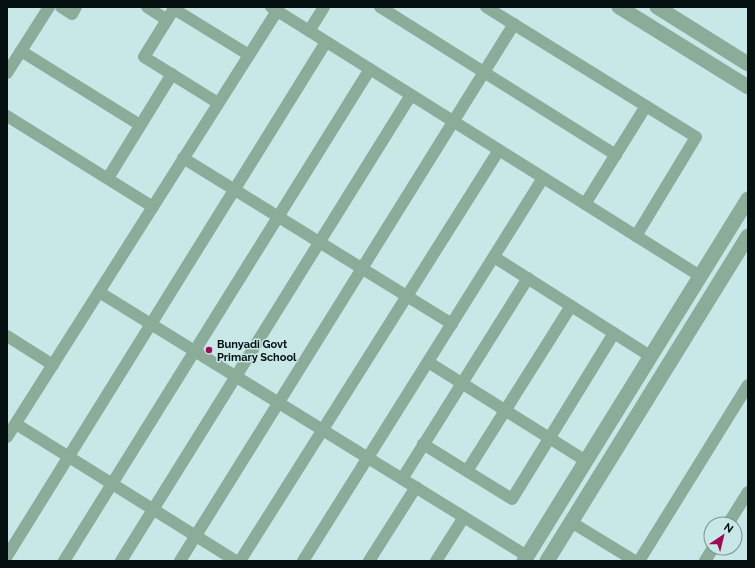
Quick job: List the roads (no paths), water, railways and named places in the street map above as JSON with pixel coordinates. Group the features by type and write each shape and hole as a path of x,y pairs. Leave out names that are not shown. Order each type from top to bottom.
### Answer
{"street":[{"path":"7,73 49,7"},
{"path":"61,7 72,14 76,7"},
{"path":"146,7 167,20"},
{"path":"309,31 324,7"},
{"path":"380,7 616,155"},
{"path":"486,7 696,137 636,236"},
{"path":"619,7 748,87"},
{"path":"657,7 748,64"},
{"path":"218,103 144,57 167,20 175,8 249,55"},
{"path":"7,437 249,55 274,9 700,276"},
{"path":"180,561 514,24"},
{"path":"7,556 326,42"},
{"path":"21,51 140,125"},
{"path":"64,561 370,69"},
{"path":"108,178 172,74"},
{"path":"121,561 411,95"},
{"path":"585,204 646,106"},
{"path":"7,116 153,207"},
{"path":"240,561 499,150"},
{"path":"183,158 452,324"},
{"path":"303,561 543,178"},
{"path":"99,292 416,487 525,558 748,199"},
{"path":"547,561 748,236"},
{"path":"494,257 650,356"},
{"path":"402,479 528,278"},
{"path":"467,471 571,306"},
{"path":"423,444 512,498 614,333"},
{"path":"8,339 53,365"},
{"path":"428,362 586,461"},
{"path":"639,561 748,385"},
{"path":"16,424 236,561"},
{"path":"369,561 416,487"},
{"path":"733,516 748,492"},
{"path":"436,561 464,517"},
{"path":"571,522 635,561"}],"place":[{"name":"Bunyadi Govt Primary School","path":"209,350"}]}
